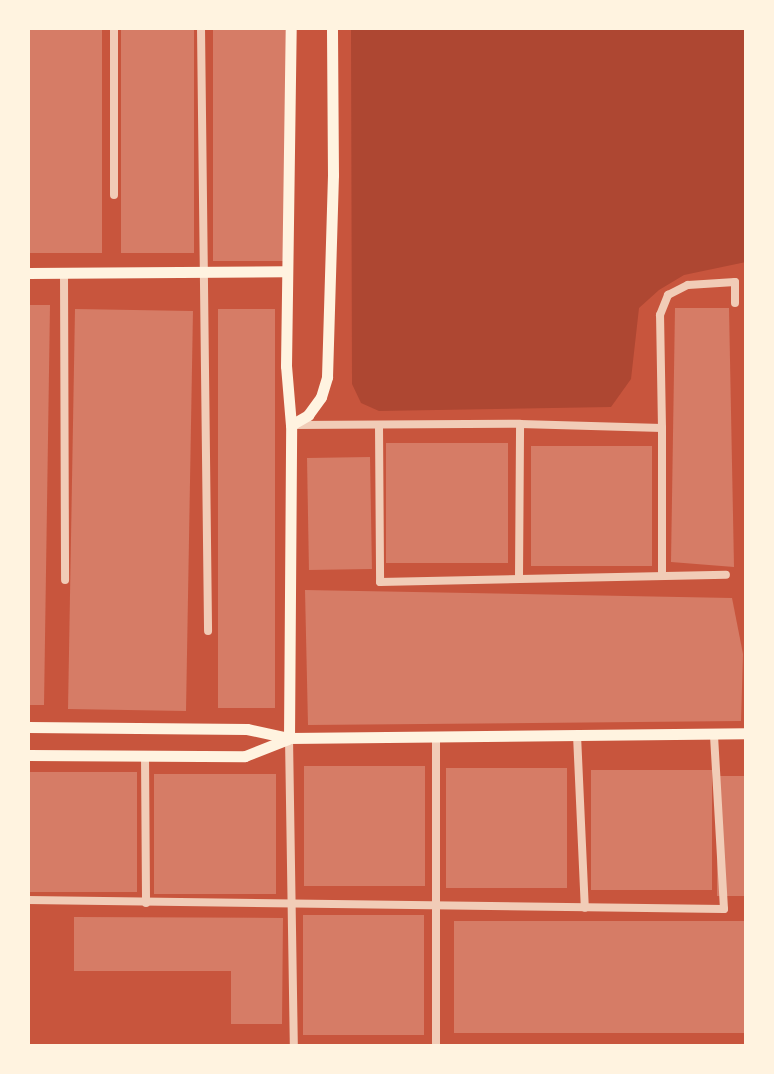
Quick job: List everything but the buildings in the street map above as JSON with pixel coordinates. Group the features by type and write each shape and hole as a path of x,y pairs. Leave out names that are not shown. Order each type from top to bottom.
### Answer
{"main road":[{"path":"289,738 291,425 286,379 286,271 291,28"},
{"path":"291,425 308,415 321,397 327,377 332,28"},
{"path":"28,273 286,271"},
{"path":"28,727 247,729 289,738 746,733"},
{"path":"28,755 245,756 289,738"}],"street":[{"path":"114,28 114,195"},
{"path":"201,28 208,631"},
{"path":"64,274 65,580"},
{"path":"662,575 660,315 668,295 688,285 735,282 735,303"},
{"path":"291,425 520,424 662,428"},
{"path":"519,578 520,424"},
{"path":"379,426 380,582 726,575"},
{"path":"28,900 724,909 714,733"},
{"path":"577,735 585,908"},
{"path":"436,737 436,1046"},
{"path":"289,738 294,1046"},
{"path":"145,755 146,903"}],"shaded area":[{"path":"351,28 746,28 746,262 684,275 659,290 639,308 631,379 611,407 379,411 361,403 352,384"}]}
